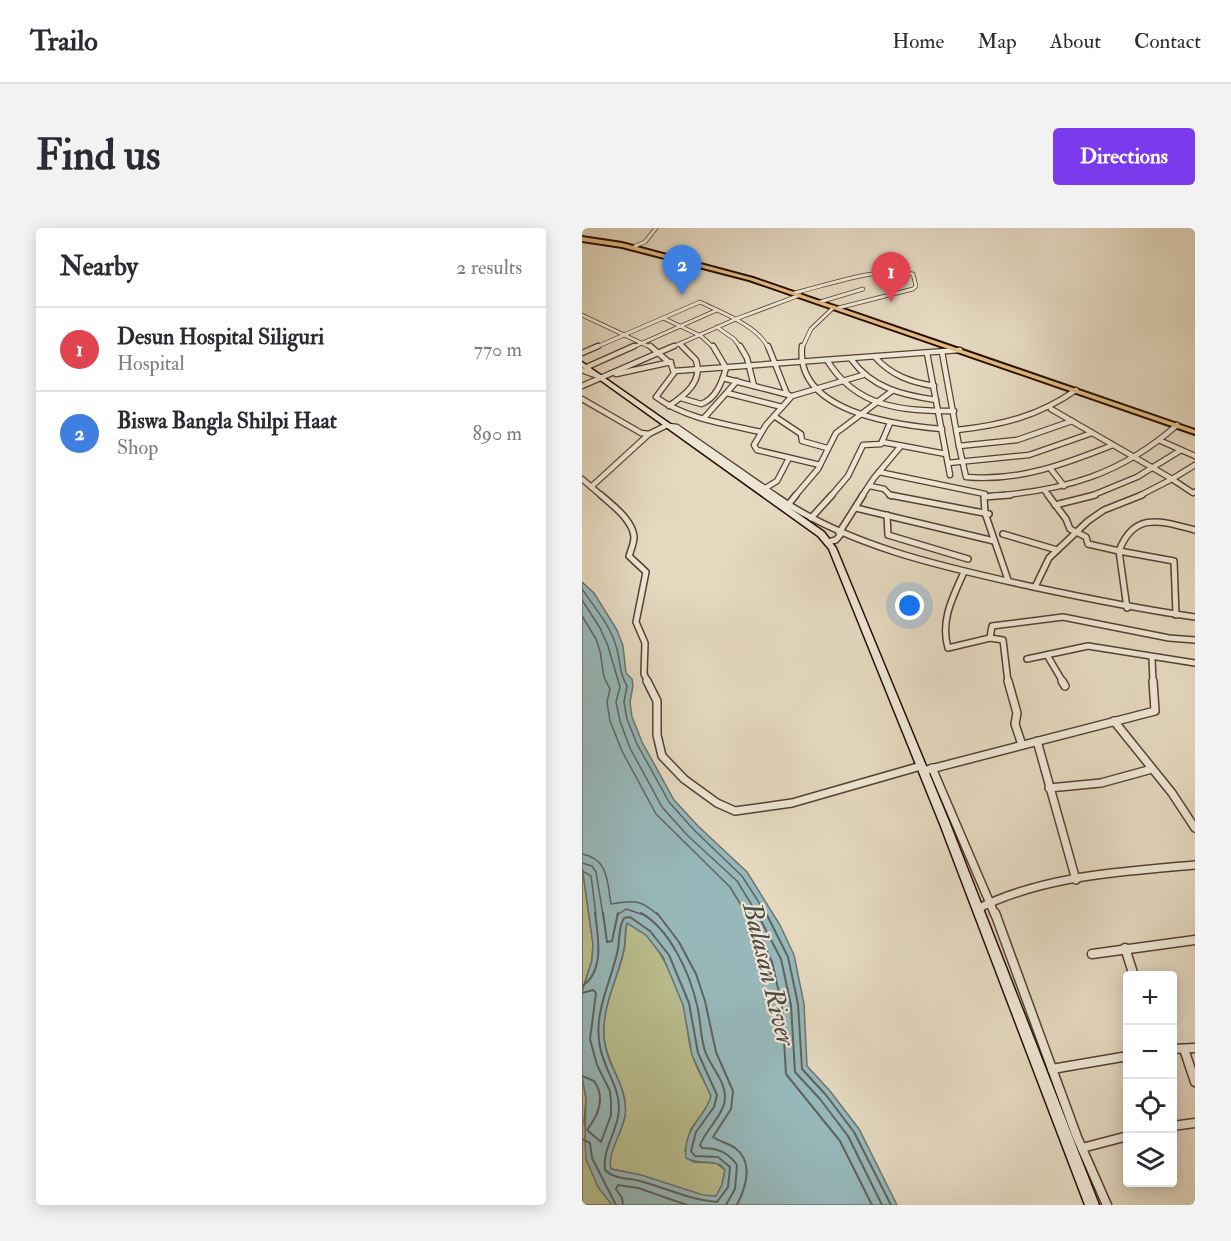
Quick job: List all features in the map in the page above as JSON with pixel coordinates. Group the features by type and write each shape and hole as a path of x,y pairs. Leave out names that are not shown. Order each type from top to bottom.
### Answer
{"main road":[{"path":"582,239 622,245 797,294 1195,432"}],"street":[{"path":"635,246 645,242 656,228"},
{"path":"582,386 797,294 889,272 907,272 913,274 916,286 913,289 836,308 816,323 801,349 800,362 817,388 836,403 860,414 890,423 942,429"},
{"path":"820,302 863,289"},
{"path":"582,353 700,302 736,319 765,340 789,395"},
{"path":"584,367 717,310"},
{"path":"582,315 644,343 661,352 671,362 674,371 668,384 656,397 669,406 704,418 761,432"},
{"path":"663,318 699,335 718,350 726,368 715,392 705,402 696,403 681,398"},
{"path":"717,327 741,344 750,366 754,386"},
{"path":"669,406 693,387 699,369 695,356 679,344"},
{"path":"674,371 960,350"},
{"path":"942,352 961,462 966,477 982,479 1008,477 1050,468 1113,445"},
{"path":"927,353 950,475"},
{"path":"875,357 886,369 901,378 934,386"},
{"path":"851,359 863,375 892,391 936,400"},
{"path":"827,360 839,381 877,402 906,410 939,413 954,411"},
{"path":"612,374 628,373 671,362"},
{"path":"584,367 821,534 832,548 925,768 1092,1205"},
{"path":"723,378 789,395 863,375"},
{"path":"704,418 737,381"},
{"path":"957,430 1012,422 1051,409 1076,390"},
{"path":"788,505 820,465 836,434 892,391"},
{"path":"727,393 782,406"},
{"path":"789,395 761,432 754,449 820,465"},
{"path":"582,399 620,419 640,434 649,434"},
{"path":"1051,409 1195,492"},
{"path":"774,416 801,434 802,441 827,448"},
{"path":"959,446 1017,440 1072,421"},
{"path":"811,518 851,474 862,445 878,445 882,442 890,423"},
{"path":"1008,580 994,541 984,497 1045,491 1094,478 1136,458 1161,441 1177,425"},
{"path":"591,487 649,434 668,426 677,427 788,505 840,534 964,572 1127,608 1195,617"},
{"path":"948,463 1029,455 1092,433"},
{"path":"1161,441 1195,456"},
{"path":"882,442 946,454"},
{"path":"827,542 836,540 879,472 900,447"},
{"path":"1055,505 1114,488 1154,468 1181,450"},
{"path":"764,489 776,483 789,458"},
{"path":"1035,587 1049,558 1076,532 1104,510 1132,500 1172,480 1195,465"},
{"path":"1050,468 1064,486"},
{"path":"879,472 985,494"},
{"path":"582,479 622,516 634,538 629,556 645,569 646,579 636,622 646,650 644,674 657,701 657,735 662,756 684,779 724,808 745,811 792,803 1155,711 1152,658"},
{"path":"870,486 884,489 892,497 987,514"},
{"path":"1045,491 1070,528 1086,537 1088,544 1174,561 1176,615"},
{"path":"856,508 994,541"},
{"path":"887,515 888,535 968,559"},
{"path":"1127,608 1119,550 1126,535 1139,523 1147,520 1195,530"},
{"path":"1004,534 1057,550"},
{"path":"964,572 953,595 944,637 948,648 990,638 1003,640 1008,683 1017,713 1015,724 1022,745"},
{"path":"990,638 992,626 1063,617 1169,638 1195,640"},
{"path":"1028,659 1088,646 1152,658 1195,663"},
{"path":"1047,655 1065,686"},
{"path":"1114,721 1195,828"},
{"path":"1037,741 1076,880"},
{"path":"925,768 990,901 1082,1148 1107,1205"},
{"path":"1049,788 1073,788 1111,782 1152,769"},
{"path":"977,909 1013,891 1076,880 1195,866"},
{"path":"1092,954 1195,940"},
{"path":"1125,948 1133,971"},
{"path":"1177,1049 1195,1048"},
{"path":"1184,1049 1195,1082"},
{"path":"1052,1068 1086,1065 1123,1057"},
{"path":"1177,1125 1195,1123"},
{"path":"1082,1148 1123,1137"}],"green space":[{"path":"582,866 593,944 592,960 582,992"},
{"path":"627,923 646,934 654,944 669,969 683,1004 692,1054 711,1096 709,1104 691,1129 685,1151 693,1162 716,1163 725,1170 722,1185 716,1196 703,1196 641,1175 611,1169 612,1150 623,1123 625,1106 621,1086 606,1048 604,1027 607,1004 624,950"},
{"path":"582,1076 586,1098 584,1123 612,1205 582,1205"}],"water":[{"name":"Balasan River","path":"582,582 594,593 617,630 623,646 626,673 632,679 630,702 632,717 642,742 674,800 747,872 780,925 794,955 804,1004 807,1066 830,1091 859,1129 897,1205 612,1205 598,1187 586,1159 586,1098 582,1076 582,992 592,960 593,944 582,866","holes":["627,923 646,935 663,957 683,1005 692,1055 711,1096 691,1131 686,1147 686,1158 717,1163 725,1170 722,1185 716,1196 703,1195 641,1175 611,1169 611,1156 625,1116 625,1105 621,1086 606,1048 605,1015 624,949"]}],"place":[{"name":"Biswa Bangla Shilpi Haat","path":"682,295"},
{"name":"Desun Hospital Siliguri","path":"891,302"}]}
